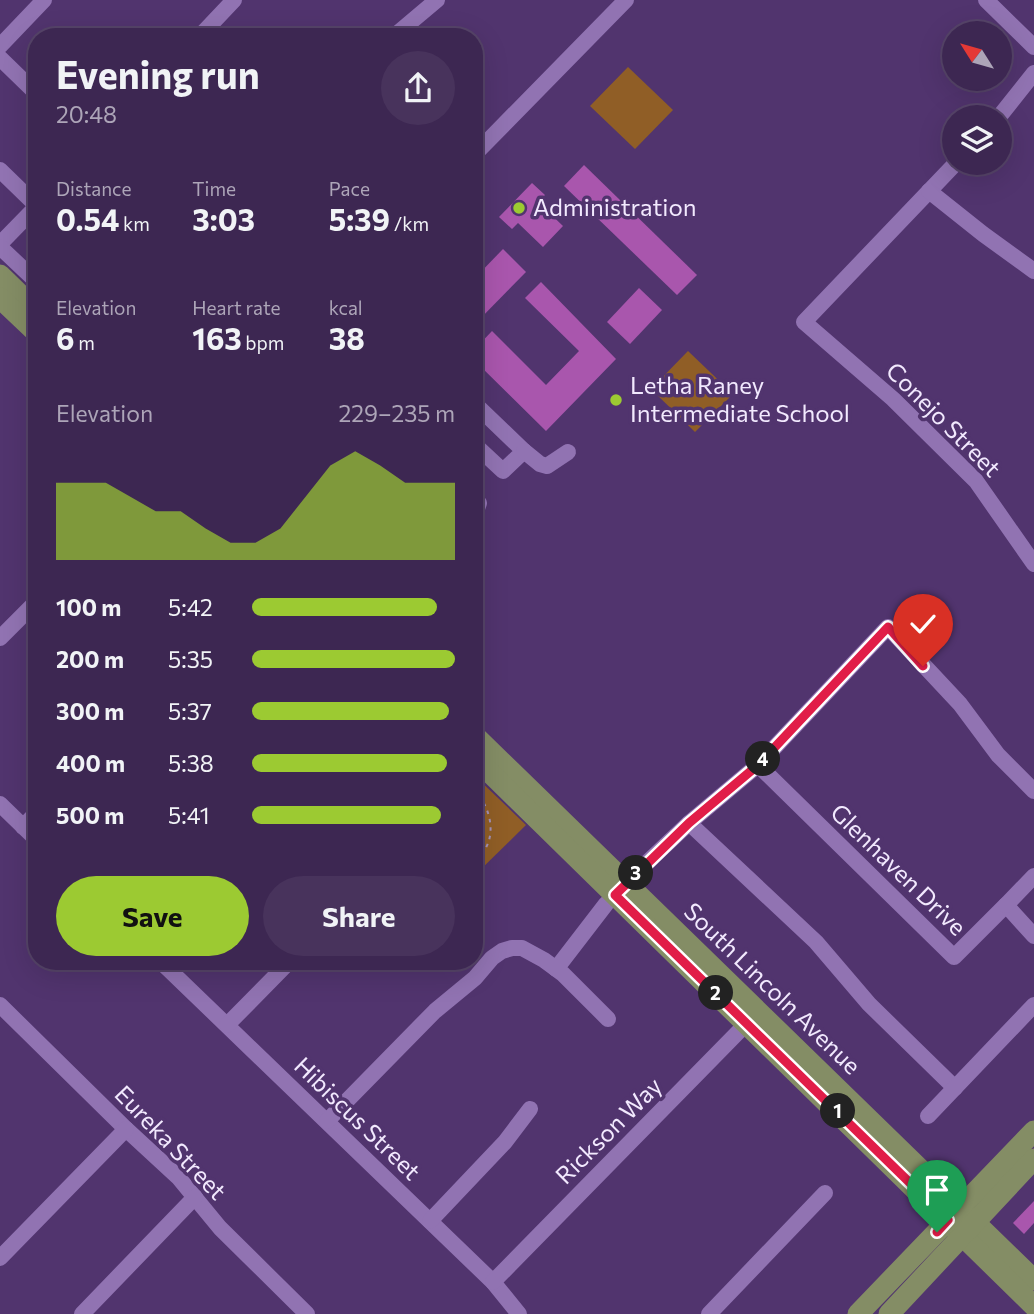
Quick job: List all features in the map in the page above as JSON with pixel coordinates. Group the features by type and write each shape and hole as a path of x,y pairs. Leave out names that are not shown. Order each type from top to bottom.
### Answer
{"main road":[{"path":"0,275 28,302"},
{"path":"0,298 28,324"},
{"name":"South Lincoln Avenue","path":"483,744 620,889"},
{"name":"South Lincoln Avenue","path":"483,765 620,889 962,1221 1034,1280"},
{"path":"889,1314 1034,1131"},
{"path":"858,1314 1034,1159"},
{"name":"South Lincoln Avenue","path":"962,1221 1034,1306"}],"street":[{"path":"0,46 44,0"},
{"path":"207,28 234,0"},
{"path":"404,28 437,0"},
{"path":"483,146 626,0"},
{"path":"986,0 1034,47"},
{"path":"0,58 28,85"},
{"path":"1009,105 1034,73"},
{"path":"0,170 28,197"},
{"path":"945,175 929,191 1034,271"},
{"name":"Conejo Street","path":"929,191 804,322 893,398 976,481 1034,564"},
{"path":"28,216 0,246 28,273"},
{"path":"483,412 540,464 547,466 568,452"},
{"path":"483,452 503,471 524,451"},
{"path":"2,631 28,609"},
{"path":"556,969 620,889 689,823 758,765 888,627 960,704 998,755 1034,792"},
{"name":"Glenhaven Drive","path":"758,765 954,957 1006,905"},
{"path":"0,804 28,832"},
{"path":"23,827 28,822"},
{"path":"689,823 816,942 869,1004 955,1088"},
{"path":"1034,876 1006,905 1034,936"},
{"path":"483,968 502,951 512,947 522,948 556,969 608,1019"},
{"name":"Hibiscus Street","path":"169,970 493,1282 519,1314"},
{"path":"227,1025 281,970"},
{"path":"327,1121 435,1011 481,970"},
{"name":"Eureka Street","path":"0,1005 178,1177 220,1228 307,1314"},
{"path":"928,1116 1034,1005"},
{"name":"Rickson Way","path":"493,1282 753,1018"},
{"path":"430,1221 505,1142 530,1109"},
{"path":"0,1258 126,1129"},
{"path":"709,1314 825,1193"},
{"path":"82,1314 195,1197"}],"path":[{"path":"483,803 491,826 488,847 483,852"}],"shaded area":[{"path":"628,67 673,110 635,149 590,106"},
{"path":"688,351 733,394 695,432 651,389"},
{"path":"483,784 526,825 483,867"}],"building":[{"path":"584,165 697,275 677,295 564,186"},
{"path":"532,183 545,195 538,202 563,226 543,247 518,223 512,229 499,217"},
{"path":"503,249 526,272 483,316 483,270"},
{"path":"541,282 616,359 546,431 483,369 483,340 492,331 546,385 579,351 525,298"},
{"path":"639,288 662,310 630,344 607,322"},
{"path":"1034,1201 1034,1223 1024,1234 1013,1223"}],"place":[{"name":"Administration","path":"519,208"},
{"name":"Letha Raney Intermediate School","path":"616,400"}],"route":[{"path":"923,666 888,627 758,765 689,823 615,895 948,1220 937,1232"}]}
